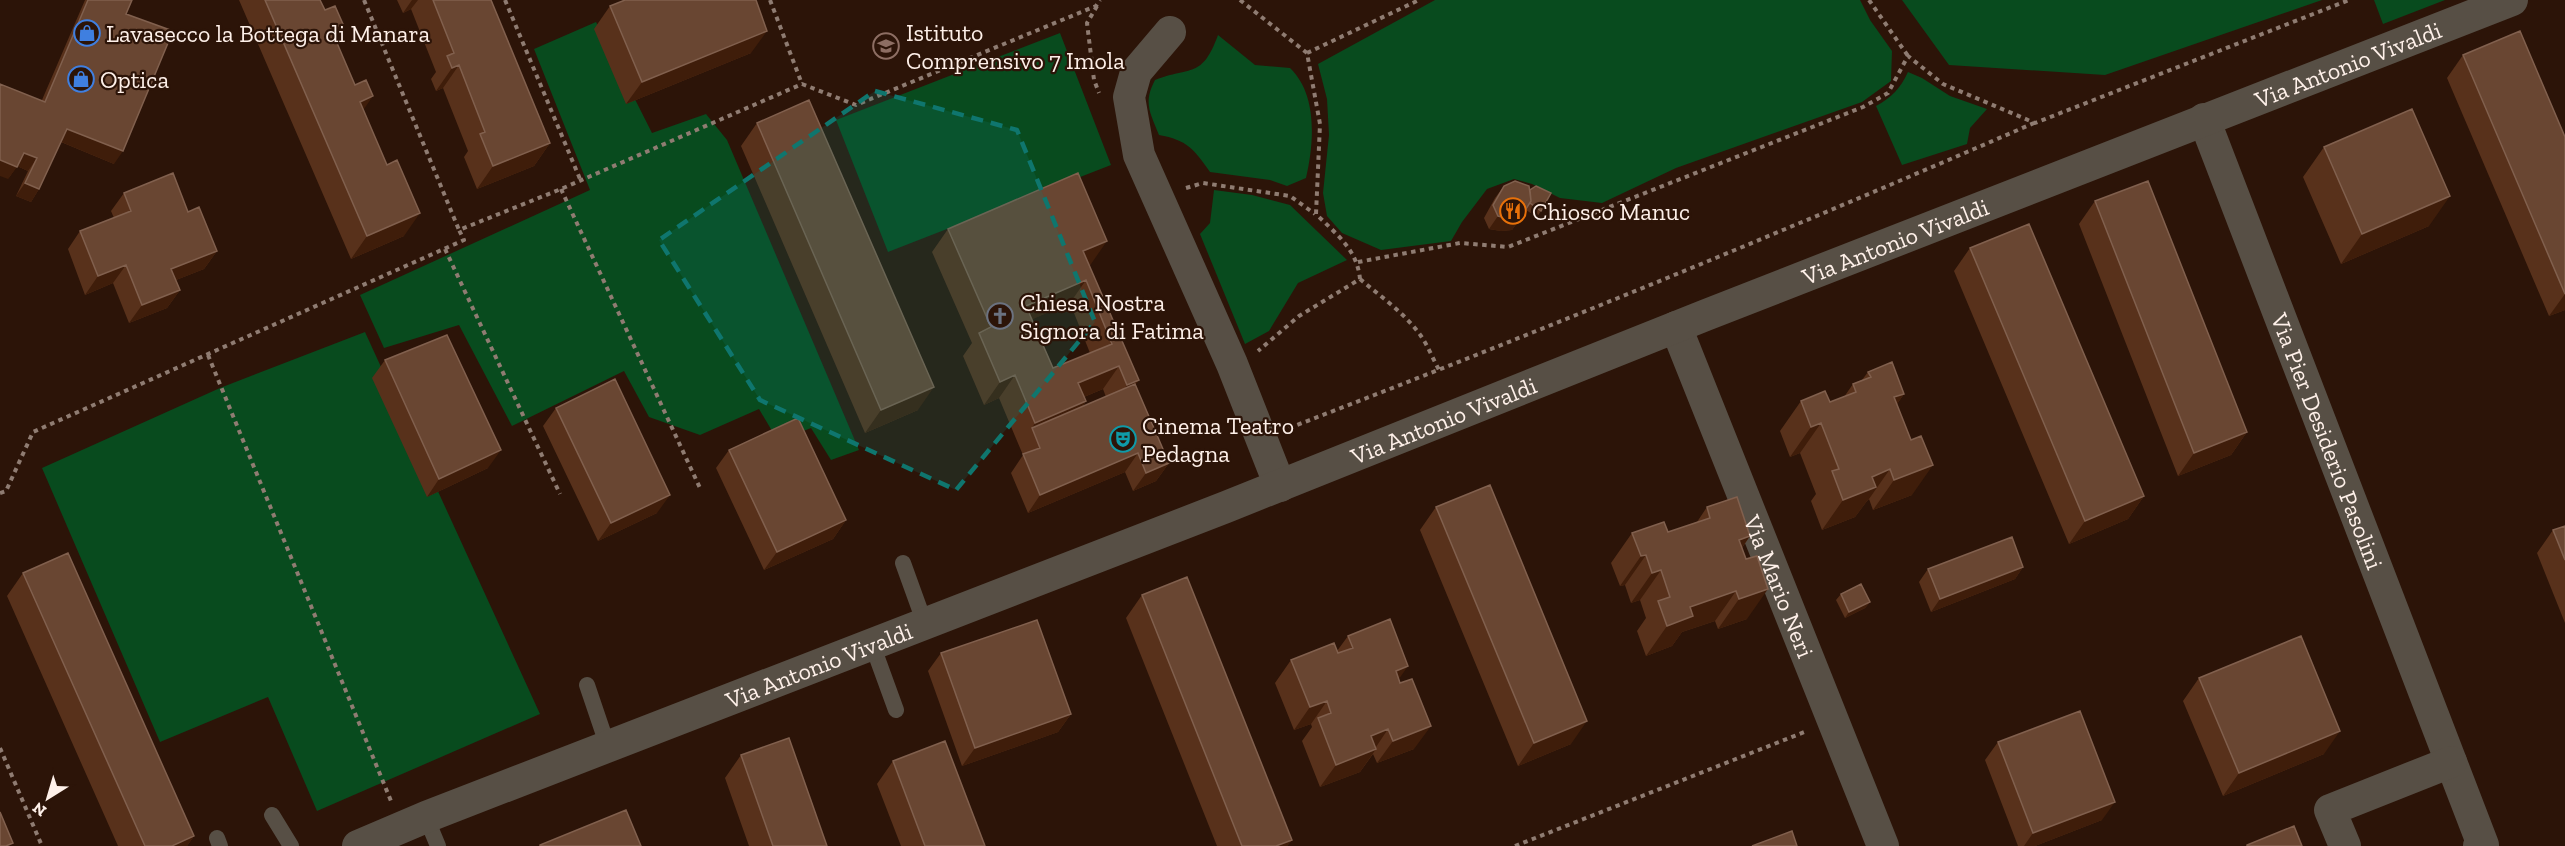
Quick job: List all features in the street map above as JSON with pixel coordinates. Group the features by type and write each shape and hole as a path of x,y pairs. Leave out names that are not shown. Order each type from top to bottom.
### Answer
{"street":[{"name":"Via Antonio Vivaldi","path":"358,846 426,817 1280,486 1676,327 2512,0"},
{"path":"1170,32 1136,72 1129,97 1139,155 1232,364 1280,486"},
{"name":"Via Pier Desiderio Pasolini","path":"2204,119 2483,845 2480,846"},
{"name":"Via Mario Neri","path":"1676,327 1883,846"},
{"path":"2345,846 2330,810 2451,762"}],"lane":[{"path":"903,563 925,624"},
{"path":"872,644 896,710"},
{"path":"586,685 608,747"},
{"path":"272,815 291,846"},
{"path":"426,817 438,846"}],"path":[{"path":"0,493 6,491 33,432 464,240 364,0"},
{"path":"505,0 580,179"},
{"path":"770,0 802,84"},
{"path":"459,230 561,189 802,84 856,105 1095,6 1100,0"},
{"path":"1240,0 1307,53 1320,124 1316,214"},
{"path":"1307,53 1419,0"},
{"path":"1869,0 1908,56 1943,84 2035,123"},
{"path":"1261,438 1439,370 1891,185 2035,123 2349,0"},
{"path":"1157,196 1203,183 1290,196 1316,214 1344,242 1358,262 1461,243 1508,246 1863,107 1888,93 1908,56"},
{"path":"561,189 700,488"},
{"path":"445,249 560,494"},
{"path":"1360,279 1398,311 1422,337 1439,370"},
{"path":"208,355 394,808"},
{"path":"1515,846 1813,728"},
{"path":"0,748 42,846"}],"highlighted area":[{"path":"875,91 1017,130 1095,322 956,490 760,400 659,240"}],"green space":[{"path":"1435,0 1860,0 1870,20 1892,51 1891,81 1862,102 1676,168 1602,203 1560,198 1532,184 1514,179 1487,189 1451,241 1381,250 1342,233 1327,216 1323,193 1329,135 1327,99 1318,64"},
{"path":"1902,0 2322,0 2105,75 1949,65"},
{"path":"2374,0 2445,0 2383,24"},
{"path":"596,22 652,133 706,114 727,140 859,450 831,460 811,428 778,441 759,409 700,435 649,417 624,371 512,426 459,325 384,348 360,295 590,190 534,49"},
{"path":"1060,33 1111,165 888,252 836,120"},
{"path":"1218,35 1255,65 1290,68 1299,79 1312,120 1311,150 1306,178 1287,186 1270,180 1210,172 1189,147 1177,140 1159,135 1149,108 1149,95 1155,80 1201,65"},
{"path":"1908,72 1950,96 1987,109 1970,128 1967,144 1902,165 1876,106 1895,92"},
{"path":"1214,190 1252,195 1290,205 1347,260 1298,283 1269,331 1245,344 1200,234 1210,223"},
{"path":"365,332 540,714 317,811 268,697 160,742 42,468 220,388"}],"building":[{"path":"88,0 132,0 126,14 173,31 123,151 67,129 39,189 25,183 37,158 24,153 17,167 0,160 0,84 45,102"},
{"path":"265,0 320,0 325,10 335,6 343,24 331,29 355,85 366,80 373,96 360,102 387,165 397,160 420,213 367,236"},
{"path":"433,0 491,0 550,143 493,166 480,134 485,132 459,65 452,68 447,56 454,53"},
{"path":"625,0 756,0 767,31 642,82 610,6"},
{"path":"2520,31 2565,137 2565,294 2463,55"},
{"path":"809,100 934,387 881,410 757,123"},
{"path":"2412,109 2450,196 2362,234 2324,147"},
{"path":"173,173 188,212 199,207 217,251 171,269 180,290 142,305 126,265 98,276 80,231 131,211 124,193"},
{"name":"Chiesa Nostra Signora di Fatima","path":"1078,173 1107,241 1083,251 1139,380 1127,385 1119,366 1078,383 1086,401 1035,423 1015,375 1000,382 979,333 991,327 948,229","holes":["1086,280 1112,344 1053,368 1026,306"]},
{"path":"1515,181 1529,186 1531,201 1521,217 1510,219 1498,216 1493,205 1504,186"},
{"path":"2148,181 2247,432 2194,453 2095,201"},
{"path":"1536,186 1551,193 1541,211 1530,203 1530,190"},
{"path":"2029,224 2144,496 2085,521 1970,248"},
{"path":"447,335 501,450 439,479 385,360"},
{"path":"1892,362 1904,394 1894,397 1911,440 1921,436 1933,465 1894,480 1890,469 1872,477 1876,487 1843,500 1832,471 1839,469 1821,423 1811,427 1801,401 1825,391 1830,402 1856,392 1853,384 1871,377 1868,372"},
{"path":"615,379 670,495 611,523 556,408"},
{"path":"1135,384 1169,463 1146,473 1138,453 1040,495 1023,454 1040,448 1032,428"},
{"path":"798,418 846,520 777,552 729,450"},
{"path":"1490,485 1587,721 1534,743 1436,507"},
{"path":"1737,497 1750,536 1739,540 1746,559 1757,556 1768,589 1739,599 1736,591 1690,607 1693,616 1667,626 1658,601 1670,597 1661,570 1652,573 1646,555 1641,556 1632,533 1664,522 1668,532 1710,518 1707,507"},
{"path":"2565,526 2565,560 2553,530"},
{"path":"2012,537 2023,567 1940,599 1928,569"},
{"path":"68,553 194,836 172,846 145,846 23,573"},
{"path":"1187,577 1292,840 1276,846 1242,846 1142,595"},
{"path":"1861,584 1870,602 1849,612 1841,594"},
{"path":"1390,619 1408,666 1396,671 1400,683 1412,679 1431,726 1393,741 1388,729 1371,736 1376,749 1336,765 1318,718 1331,713 1327,701 1310,707 1291,660 1334,643 1338,653 1353,648 1348,636"},
{"path":"1037,620 1071,714 975,748 941,653"},
{"path":"2301,636 2340,731 2239,773 2199,678"},
{"path":"2080,711 2115,802 2033,833 1998,742"},
{"path":"789,738 827,846 773,846 741,755"},
{"path":"945,741 985,846 925,846 893,761"},
{"path":"626,810 641,846 540,846 540,845"},
{"path":"0,812 13,843 6,846 0,846"},
{"path":"2294,826 2302,846 2247,846 2247,845"},
{"path":"1792,831 1797,846 1752,846"}],"place":[{"name":"Lavasecco la Bottega di Manara","path":"87,33"},
{"name":"Istituto Comprensivo 7 Imola","path":"886,46"},
{"name":"Optica","path":"81,79"},
{"name":"Chiosco Manuc","path":"1513,211"},
{"name":"Chiesa Nostra Signora di Fatima","path":"1000,316"},
{"name":"Cinema Teatro Pedagna","path":"1123,439"}]}
